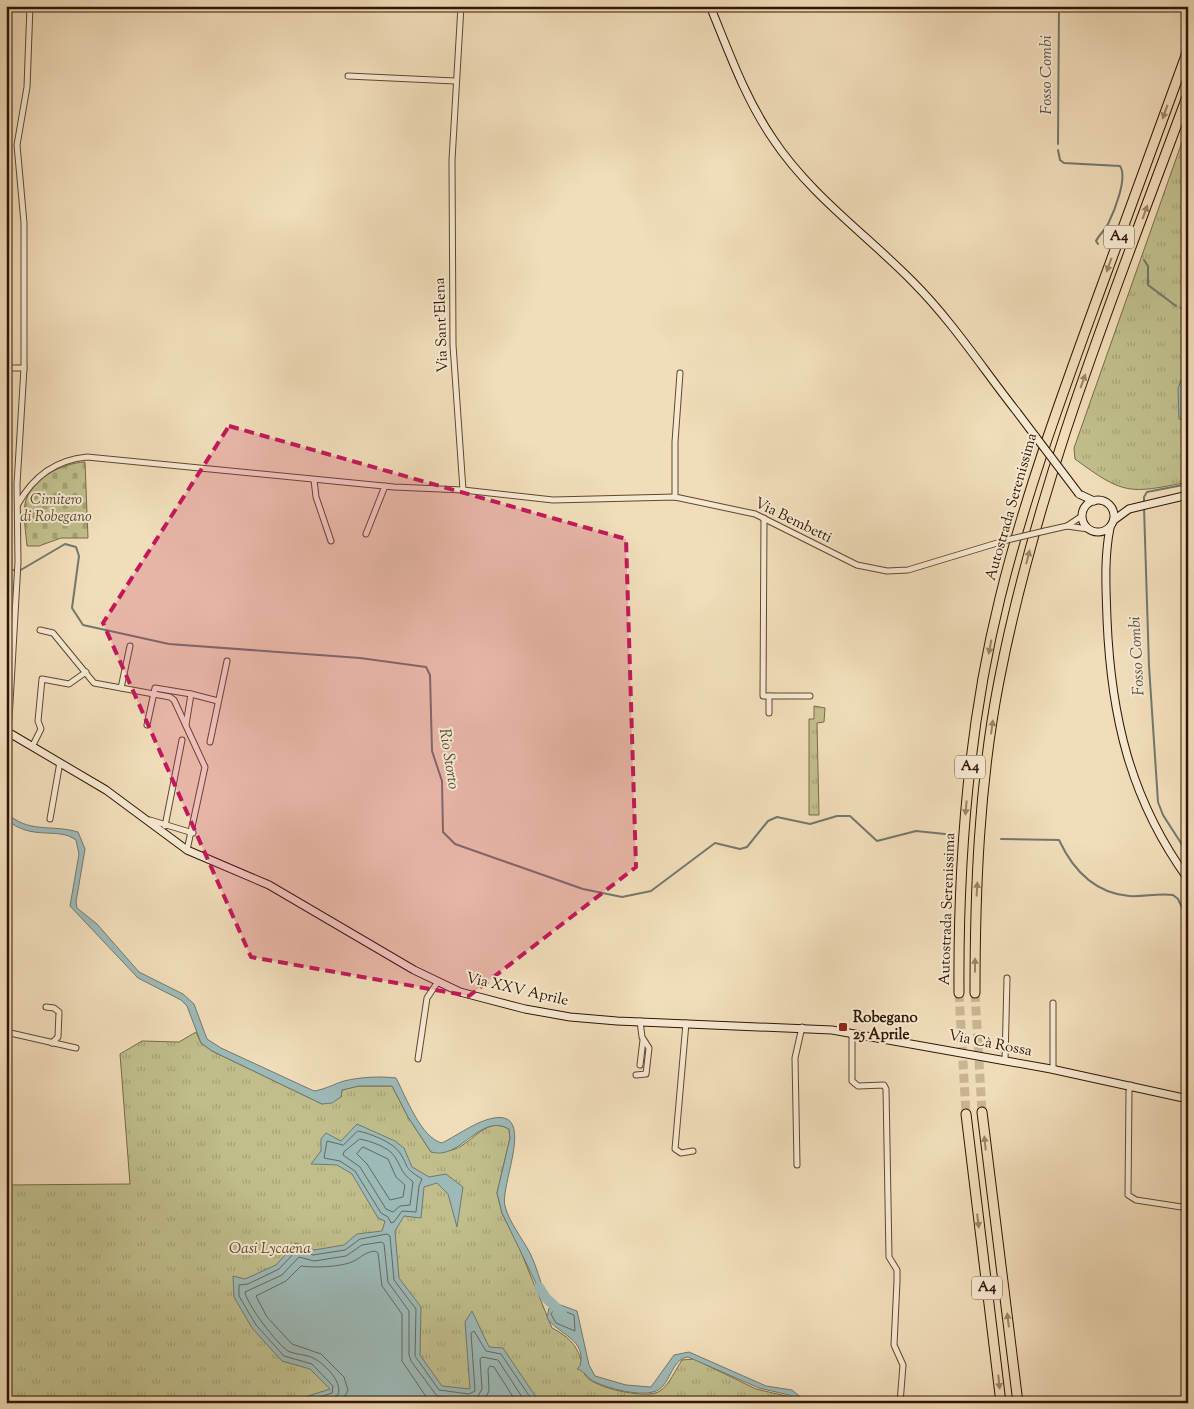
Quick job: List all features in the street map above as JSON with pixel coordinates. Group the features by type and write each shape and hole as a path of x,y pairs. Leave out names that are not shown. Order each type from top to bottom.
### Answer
{"highway":[{"name":"Autostrada Serenissima","path":"959,993 960,890 971,760 1000,600 1018,531 1051,425 1188,50"},
{"name":"Autostrada Serenissima","path":"975,993 976,893 984,793 998,684 1016,604 1036,524 1067,427 1188,94"},
{"name":"A4","path":"982,1112 1018,1403"},
{"name":"A4","path":"966,1114 1001,1403"}],"main road":[{"path":"710,6 749,100 778,146 798,173 888,257 934,304 1079,494 1083,513 1082,521 1102,543 1105,554"},
{"path":"1079,494 1094,501 1105,501 1112,507 1128,509 1188,495"},
{"path":"1083,513 1094,501"},
{"path":"1112,507 1114,520"},
{"path":"1128,509 1114,520 1110,528 1105,554 1109,662 1120,737 1148,812 1167,848 1188,879"},
{"path":"1090,530 1102,533 1110,528"},
{"name":"Via XXV Aprile","path":"6,729 106,790 188,850 276,890 437,983 482,999 525,1009 570,1016 640,1022 785,1026"},
{"name":"Via Cà Rossa","path":"785,1026 852,1034 1005,1061 1131,1085 1188,1099"}],"street":[{"path":"6,729 9,720 18,562 17,484 24,368 24,231 18,145 26,87 30,6"},
{"name":"Via Sant'Elena","path":"461,6 455,82 452,160 454,345 463,490"},
{"path":"348,76 455,82"},
{"path":"6,368 24,368"},
{"path":"675,497 675,442 680,373"},
{"path":"18,504 25,491 49,468 71,459 87,457 314,480 463,490"},
{"path":"314,480 316,496 331,541"},
{"path":"366,534 370,518 385,486"},
{"name":"Via Bembetti","path":"463,490 553,500 675,497 743,510 764,518 857,565 887,571 908,570 1007,540 1067,526"},
{"path":"1067,526 1083,513"},
{"path":"764,518 763,696 810,696"},
{"path":"1067,526 1090,530"},
{"path":"6,624 14,624"},
{"path":"40,630 53,633 94,683 170,697 174,700 205,767 188,850"},
{"path":"121,688 130,646"},
{"path":"210,742 227,660"},
{"path":"33,745 41,729 38,721 42,679 69,684 86,672"},
{"path":"147,725 152,694 155,688 218,701"},
{"path":"186,725 191,694"},
{"path":"769,696 769,713"},
{"path":"165,826 182,740"},
{"path":"50,819 60,762"},
{"path":"145,819 193,833"},
{"path":"1005,1061 1006,978"},
{"path":"418,1059 427,998 437,983"},
{"path":"1053,1003 1053,1070"},
{"path":"46,1007 54,1008 59,1012 58,1036 52,1042"},
{"path":"640,1022 643,1040 640,1065"},
{"path":"686,1023 675,1149 681,1153 693,1151"},
{"path":"797,1165 795,1058 802,1027"},
{"path":"6,1032 76,1048"},
{"path":"852,1034 852,1081 858,1086 884,1086 886,1089 889,1257 897,1270 894,1345 903,1365 900,1403"},
{"path":"636,1075 646,1074 648,1048 643,1040"},
{"path":"1131,1085 1129,1091 1128,1195 1136,1200 1188,1208"}],"highlighted area":[{"path":"229,426 626,539 636,867 469,996 251,957 103,623"}],"green space":[{"path":"1188,125 1188,232 1182,233 1183,307 1188,312 1188,482 1152,489 1128,488 1105,479 1075,459 1074,448"},
{"name":"Cimitero di Robegano","path":"85,462 88,538 61,538 39,546 27,546 24,509 28,495 33,487 57,469"},
{"path":"814,706 825,708 824,722 817,723 819,815 809,815 809,719 814,719"},
{"name":"Oasi Lycaena","path":"196,1032 201,1043 212,1051 322,1104 341,1097 342,1090 358,1086 392,1086 408,1117 431,1152 446,1151 462,1146 487,1128 501,1126 509,1129 510,1138 497,1193 502,1213 519,1247 552,1328 574,1345 579,1354 585,1375 590,1380 621,1391 644,1394 653,1393 660,1391 666,1385 682,1360 694,1359 756,1389 786,1396 798,1403 6,1403 6,1185 130,1184 120,1054 142,1041 179,1042"}],"water":[{"path":"1188,378 1188,420 1179,419 1178,388 1181,381"},
{"path":"6,812 14,819 31,826 78,832 85,849 76,902 77,908 97,924 139,972 183,994 194,1004 207,1039 221,1048 314,1091 344,1081 377,1077 396,1078 409,1106 421,1125 434,1140 442,1143 486,1120 502,1118 511,1123 515,1134 514,1148 505,1196 505,1206 532,1258 546,1296 544,1300 502,1213 497,1193 510,1138 509,1129 499,1125 489,1127 479,1131 452,1150 442,1153 431,1152 408,1117 392,1086 359,1086 342,1090 341,1097 332,1103 322,1104 212,1051 201,1043 187,1006 181,1000 138,978 70,906 79,854 76,840 61,834 25,830 6,819"},
{"path":"357,1124 395,1141 404,1148 412,1167 429,1177 446,1174 463,1187 457,1227 448,1194 437,1183 424,1187 421,1218 404,1216 395,1231 399,1278 421,1307 420,1355 442,1386 470,1389 465,1322 472,1311 489,1347 503,1348 540,1403 309,1403 305,1397 330,1389 310,1369 282,1361 252,1328 234,1297 233,1276 245,1279 276,1265 296,1243 314,1250 344,1245 357,1234 382,1231 385,1221 378,1218 352,1174 337,1165 311,1164 321,1151 321,1139 326,1133 341,1141"},
{"path":"555,1303 577,1311 589,1365 595,1376 626,1385 651,1387 674,1355 689,1352 766,1386 792,1390 808,1403 800,1403 789,1395 759,1388 688,1357 677,1363 664,1385 653,1392 632,1392 601,1385 577,1369 580,1366 581,1357 576,1343 547,1318 549,1308"}],"waterway":[{"name":"Fosso Combi","path":"1058,144 1059,6"},
{"name":"Fosso Combi","path":"1058,150 1060,160 1064,163 1120,166 1122,178 1119,195 1114,212 1096,241 1098,244"},
{"name":"Fosso Combi","path":"1144,260 1148,266 1148,285 1176,306"},
{"name":"Fosso Combi","path":"1181,308 1188,313"},
{"name":"Fosso Combi","path":"1144,502 1147,492 1188,484"},
{"name":"Fosso Combi","path":"1144,507 1149,666 1158,802 1163,815 1188,854"},
{"name":"Rio Storto","path":"6,569 19,571 65,544 76,547 79,556 72,608 83,625 169,644 360,658 426,667 430,675 432,751 442,781 443,832 455,844 583,889 622,897 651,891 715,843 740,849 747,847 768,821 777,817 810,824 837,816 850,816 877,841 916,831 945,834"},
{"name":"Rio Storto","path":"1001,839 1059,840 1078,870 1095,885 1117,894 1129,896 1173,895 1178,899 1188,920"},
{"path":"539,1287 546,1298 562,1313"}],"tunnel":[{"path":"959,993 966,1114"},
{"path":"975,993 982,1112"}],"place":[{"name":"Robegano 25 Aprile","path":"843,1027"}]}
